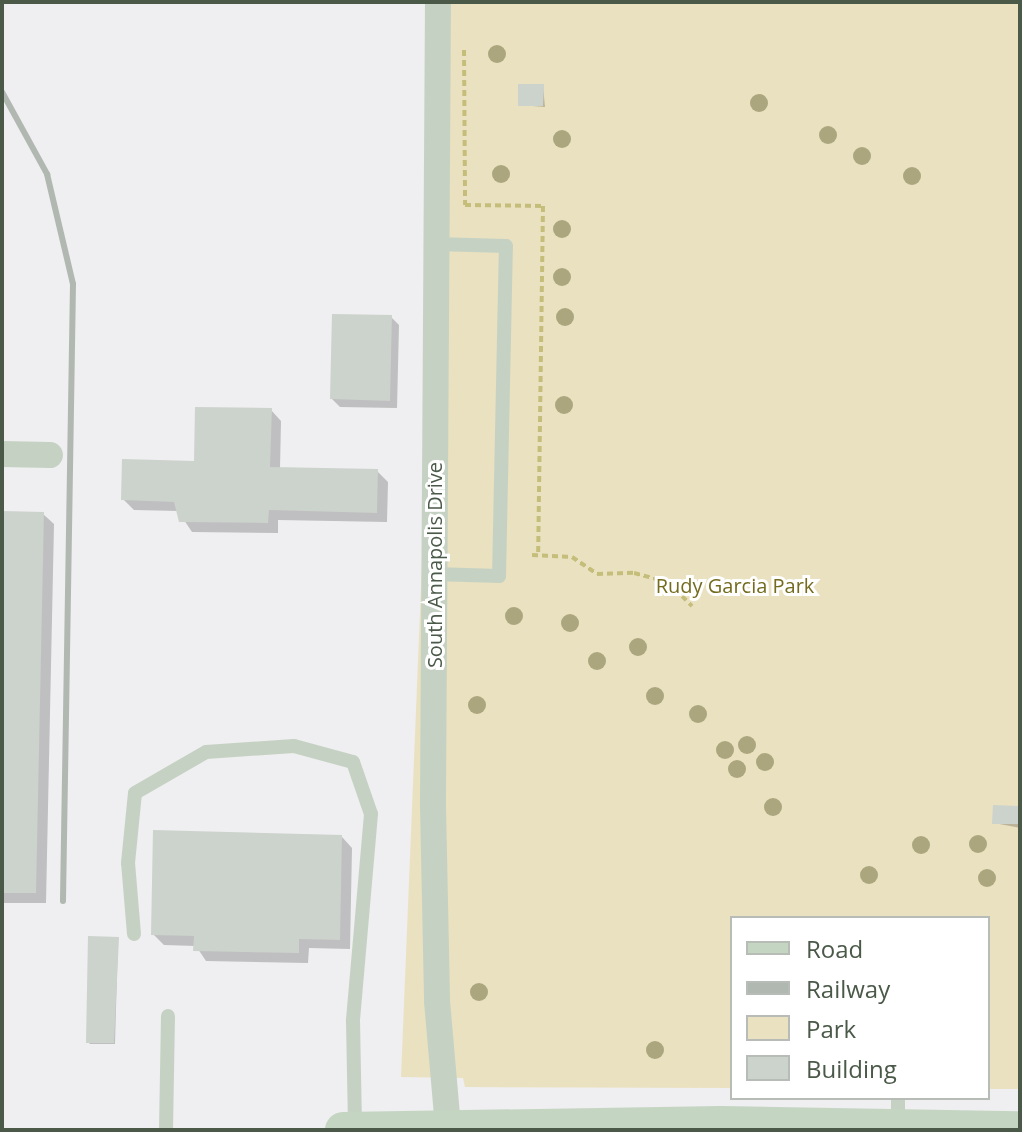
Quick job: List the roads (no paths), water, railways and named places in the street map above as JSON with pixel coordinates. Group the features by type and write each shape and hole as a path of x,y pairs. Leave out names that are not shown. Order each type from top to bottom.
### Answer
{"main road":[{"path":"343,1130 721,1127 898,1113 1020,1129"}],"street":[{"name":"South Annapolis Drive","path":"438,2 434,574 437,986 448,1128"},
{"path":"2,454 50,455"}],"lane":[{"path":"434,574 499,576 506,246 435,244"},
{"path":"134,934 128,863 135,793 206,752 294,746 353,762 371,814 353,1021 355,1129"},
{"path":"166,1130 168,1016"}],"railway":[{"path":"2,92 47,174 73,284 63,901"}],"park label":[{"name":"Rudy Garcia Park","path":"735,585"}]}
